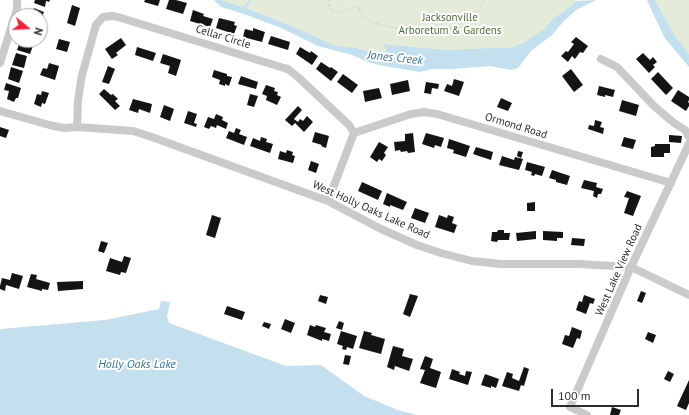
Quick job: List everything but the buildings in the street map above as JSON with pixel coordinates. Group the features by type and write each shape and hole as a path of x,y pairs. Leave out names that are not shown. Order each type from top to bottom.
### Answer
{"street":[{"path":"0,63 3,40 17,9 17,0"},
{"name":"Cellar Circle","path":"77,127 78,100 82,76 96,25 103,17 112,16 284,68 299,78 349,124 354,133"},
{"path":"601,59 617,67 654,106 685,130 689,137"},
{"name":"West Holly Oaks Lake Road","path":"0,111 53,126 65,128 77,127 133,131 149,136 328,201 381,229 441,253 472,261 501,264 579,264 631,268 689,295"},
{"name":"Ormond Road","path":"354,133 411,114 424,112 437,114 671,183"},
{"path":"328,201 354,133"},
{"name":"West Lake View Road","path":"587,415 570,407 631,268 689,143"}],"path":[{"path":"329,0 328,6 330,10 334,12 347,10 355,6 358,7 363,16 372,22 408,31 436,32 447,31 470,18 480,9 484,0"}],"green space":[{"name":"Jacksonville Arboretum & Gardens","path":"221,0 578,0 554,18 544,29 523,43 509,48 447,50 385,44 386,50 384,54 379,55 358,48 336,46 292,26 244,7"},
{"path":"655,0 689,0 689,54 675,36"}],"water":[{"name":"Jones Creek","path":"214,0 221,0 244,7 292,26 336,46 358,48 379,55 384,54 386,50 384,44 447,50 509,48 523,43 544,29 554,18 577,1 596,0 576,10 552,35 531,51 518,68 511,70 490,66 433,69 420,72 379,65 352,55 318,46 279,27 221,7"},
{"path":"647,0 655,0 675,36 689,54 689,67 664,37"},
{"name":"Holly Oaks Lake","path":"161,301 170,302 167,317 169,323 286,366 321,365 364,396 398,410 417,415 0,415 0,329 105,320 159,309"}],"waterway":[{"path":"245,7 250,0"}]}
